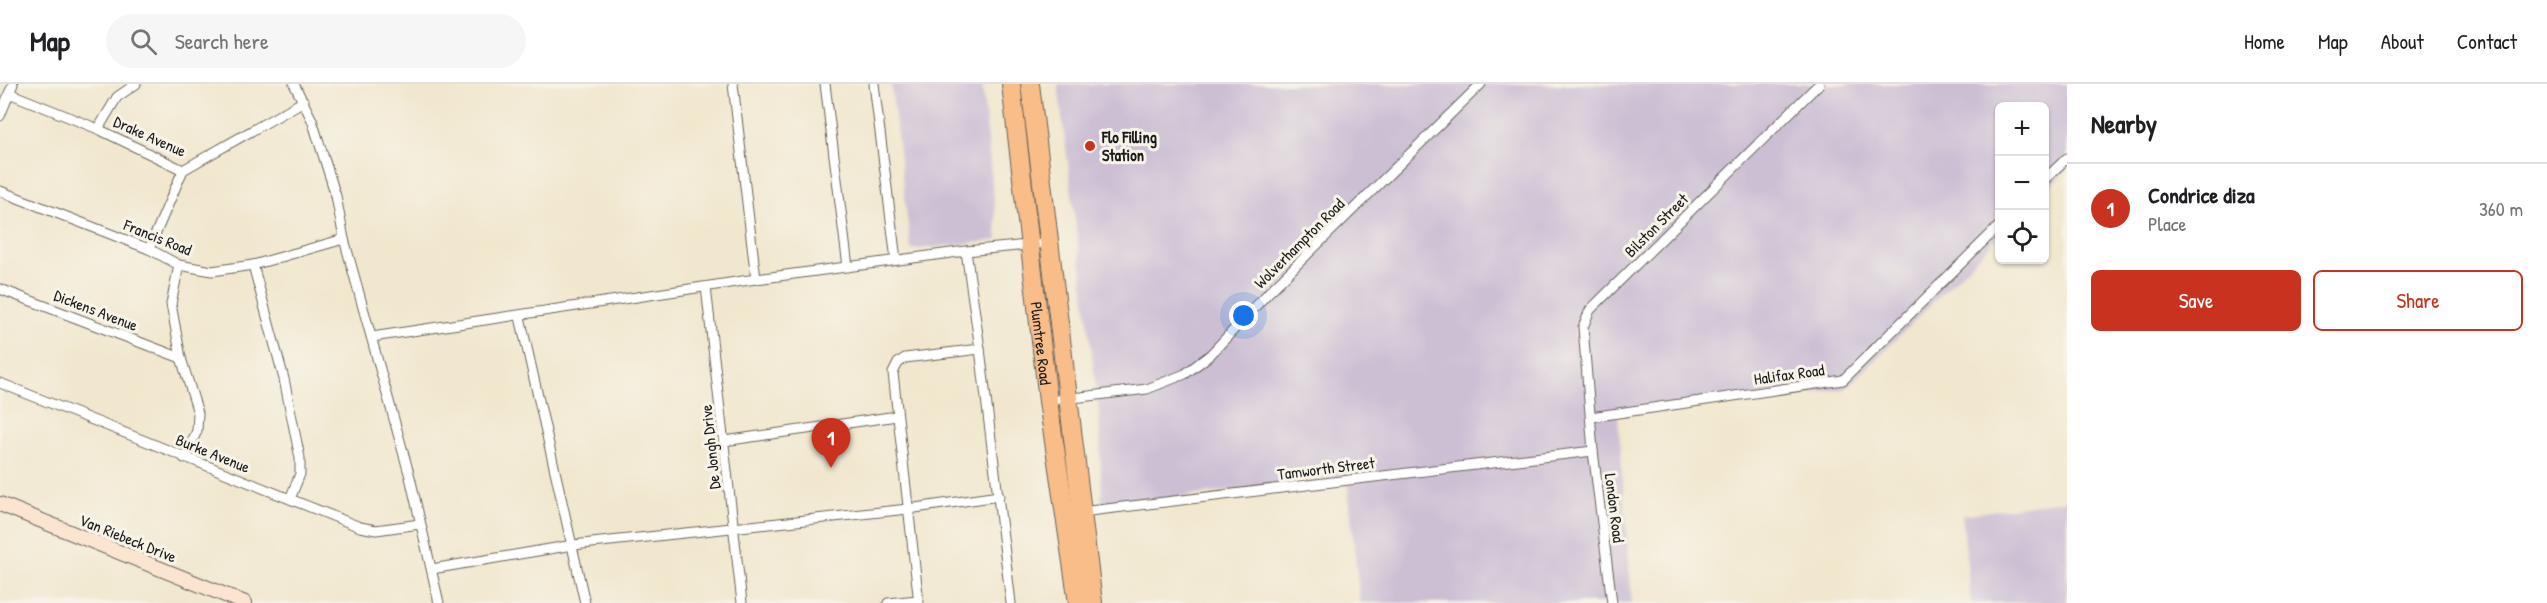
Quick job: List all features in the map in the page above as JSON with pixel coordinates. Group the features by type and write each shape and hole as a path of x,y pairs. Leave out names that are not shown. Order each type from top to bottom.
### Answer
{"highway":[{"name":"Plumtree Road","path":"1011,84 1048,400 1078,603"},
{"name":"Plumtree Road","path":"1030,84 1093,603"}],"street":[{"path":"98,129 117,97 136,84"},
{"path":"294,84 304,101 336,196 344,239 372,337 439,603"},
{"path":"733,84 756,279"},
{"path":"825,84 848,267"},
{"path":"874,84 896,260"},
{"name":"Wolverhampton Road","path":"1048,400 1147,390 1185,374 1210,355 1269,292 1481,84"},
{"name":"Bilston Street","path":"1591,417 1583,327 1590,310 1820,84"},
{"path":"0,116 11,89"},
{"name":"Drake Avenue","path":"11,89 183,170 304,101"},
{"path":"2049,175 2067,158"},
{"path":"149,249 183,170"},
{"name":"Francis Road","path":"0,191 149,249 179,265 212,271 253,265 344,239"},
{"name":"Halifax Road","path":"1591,417 1843,380 1995,230"},
{"path":"372,337 756,279 966,251 1048,243"},
{"path":"966,251 981,349 1011,603"},
{"path":"179,265 171,304 181,358 198,413 196,431 184,458"},
{"path":"253,265 284,380 300,458 300,474 290,499"},
{"name":"De Jongh Drive","path":"706,287 742,603"},
{"name":"Dickens Avenue","path":"0,289 181,358"},
{"path":"520,316 585,603"},
{"path":"888,603 919,601 893,373 901,360 981,349"},
{"name":"Burke Avenue","path":"0,383 360,527 376,530 420,524"},
{"path":"724,441 897,416"},
{"name":"London Road","path":"1591,417 1593,451 1612,603"},
{"name":"Tamworth Street","path":"1064,514 1593,451"},
{"path":"432,569 573,546 908,509 999,496"},
{"name":"Van Riebeck Drive","path":"0,504 244,603"}],"shaded area":[{"path":"891,84 982,84 998,240 911,250"},
{"path":"1058,84 2067,84 2067,169 2049,188 2049,102 1995,102 1995,240 1846,389 1618,415 1632,603 1360,603 1347,477 1102,506 1099,411"},
{"path":"2067,500 2067,603 1971,603 1962,515"}],"place":[{"name":"Flo Filling Station","path":"1090,146"},
{"name":"Condrice diza","path":"831,468"}]}
